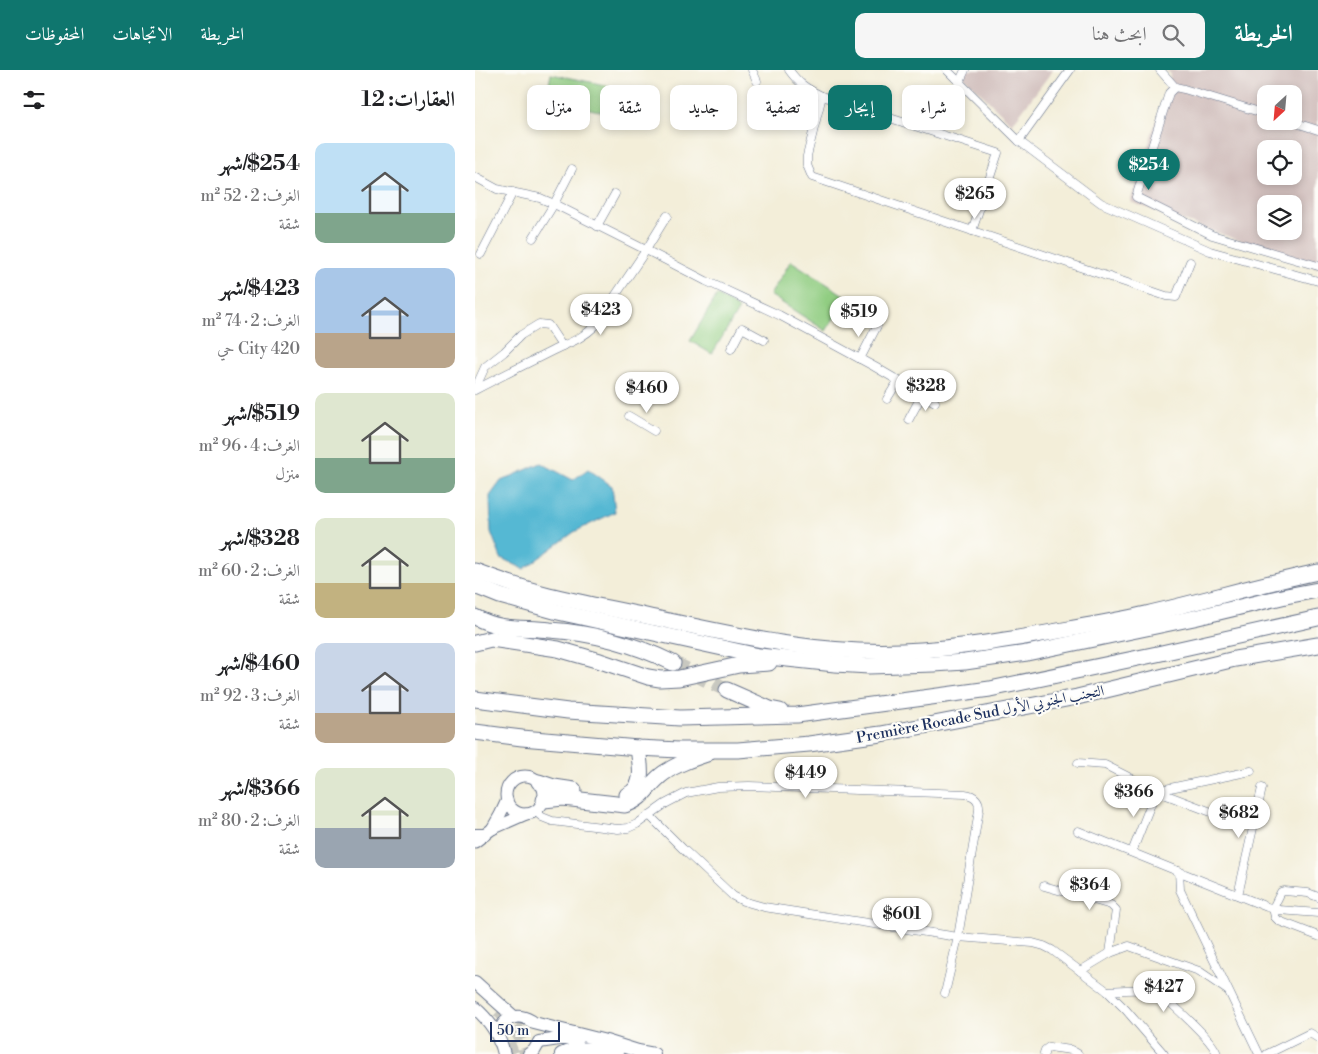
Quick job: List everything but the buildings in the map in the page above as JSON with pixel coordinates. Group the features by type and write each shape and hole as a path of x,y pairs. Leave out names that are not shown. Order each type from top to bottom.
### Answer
{"highway":[{"path":"475,571 509,584 547,595 705,630 779,644 817,649 872,652 934,649 1031,636 1146,614 1318,572"},
{"path":"475,586 500,596 558,612 759,656 835,664 902,666 996,658 1174,622 1318,590"},
{"path":"475,617 497,626 549,629 607,639 642,649 673,663"},
{"name":"Première Rocade Sud التجنب الجنوبي الأول","path":"797,715 990,689 1318,618"},
{"path":"475,643 491,640 558,649 659,679 679,678 739,665 802,661"},
{"name":"Première Rocade Sud التجنب الجنوبي الأول","path":"475,732 638,748 718,750 809,744 881,734 1077,698 1235,659 1318,644"},
{"path":"727,690 770,709 797,715"},
{"path":"475,699 568,711 680,718 797,715"},
{"path":"539,782 562,789 624,796 634,791 640,782 638,748"},
{"path":"535,808 563,798 625,805 635,802 659,777 671,768 718,750"}],"main road":[{"path":"475,982 514,1017"},
{"path":"475,1008 495,1030 503,1051"},
{"path":"503,1051 501,1029 509,1019 514,1017 525,1018 534,1023 654,1054"},
{"path":"475,1020 503,1051"},
{"path":"534,1023 538,1029 539,1047"},
{"path":"529,1054 539,1047 572,1038 606,1041"},
{"path":"561,1054 584,1048 638,1051"}],"street":[{"path":"752,70 757,80"},
{"path":"789,70 798,82 822,96 998,153 972,230"},
{"path":"947,70 1019,140 1101,203 1210,251 1318,281"},
{"path":"960,81 965,70"},
{"path":"1019,140 1069,70"},
{"path":"1160,70 1175,88 1257,111"},
{"path":"1175,88 1169,93 1135,197 1212,234 1318,266"},
{"path":"822,96 807,156 807,165 812,176 1166,296 1176,297 1191,262"},
{"path":"1303,125 1318,130"},
{"path":"533,238 554,204 572,169"},
{"path":"475,177 497,189 540,198 554,204 706,281 779,315 935,402"},
{"path":"481,254 513,192"},
{"path":"597,226 615,194"},
{"path":"475,390 562,346 579,340 587,334 595,326 647,250 667,216"},
{"path":"475,390 485,367 521,335 539,324 548,325 562,346"},
{"path":"860,359 877,326"},
{"path":"731,349 742,328 765,340"},
{"path":"887,399 898,381"},
{"path":"909,419 922,394"},
{"path":"629,416 654,431"},
{"path":"1078,763 1105,764 1156,791 1219,814"},
{"path":"1156,791 1251,771"},
{"path":"481,835 535,808 544,790 539,782 531,777 517,777 508,787 507,800 516,811 535,808"},
{"path":"535,808 542,817 552,821 618,829 633,826 665,804 686,793 718,786 965,794 973,796 976,798 979,806 958,937 945,993"},
{"path":"1238,895 1262,788"},
{"path":"1132,852 1156,791"},
{"path":"481,835 501,815 507,800"},
{"path":"649,815 733,896 743,901 764,907 958,937 1033,943 1044,946 1107,991 1163,1053"},
{"path":"1078,831 1273,908 1318,913"},
{"path":"1179,871 1180,890 1259,1054"},
{"path":"1044,886 1111,905 1116,910 1110,953"},
{"path":"1318,886 1317,896 1281,892 1273,908 1275,917 1279,921 1318,936"},
{"path":"1080,971 1110,953 1129,946 1199,971 1229,991"},
{"path":"1107,991 1146,990 1163,996 1209,1040 1217,1054"},
{"path":"1267,1054 1310,1033 1318,1038"},
{"path":"1044,1054 1045,1050 1049,1047 1071,1050 1078,1054"}],"shaded area":[{"path":"957,70 1053,70 1012,124"},
{"path":"1166,70 1318,70 1318,268 1130,202 1171,74"}],"green space":[{"path":"551,74 605,85 600,85 600,111 590,109 590,85 549,85"},
{"path":"791,261 847,297 826,331 770,295"},
{"path":"717,295 739,309 712,354 690,341"}],"water":[{"path":"541,463 573,480 588,469 612,486 615,512 574,532 524,569 501,558 491,532 490,496 501,481"}],"tunnel":[{"path":"673,663 727,690"},
{"path":"499,1010 517,1030 527,1054"},
{"path":"496,1023 501,1029 512,1054"}]}
